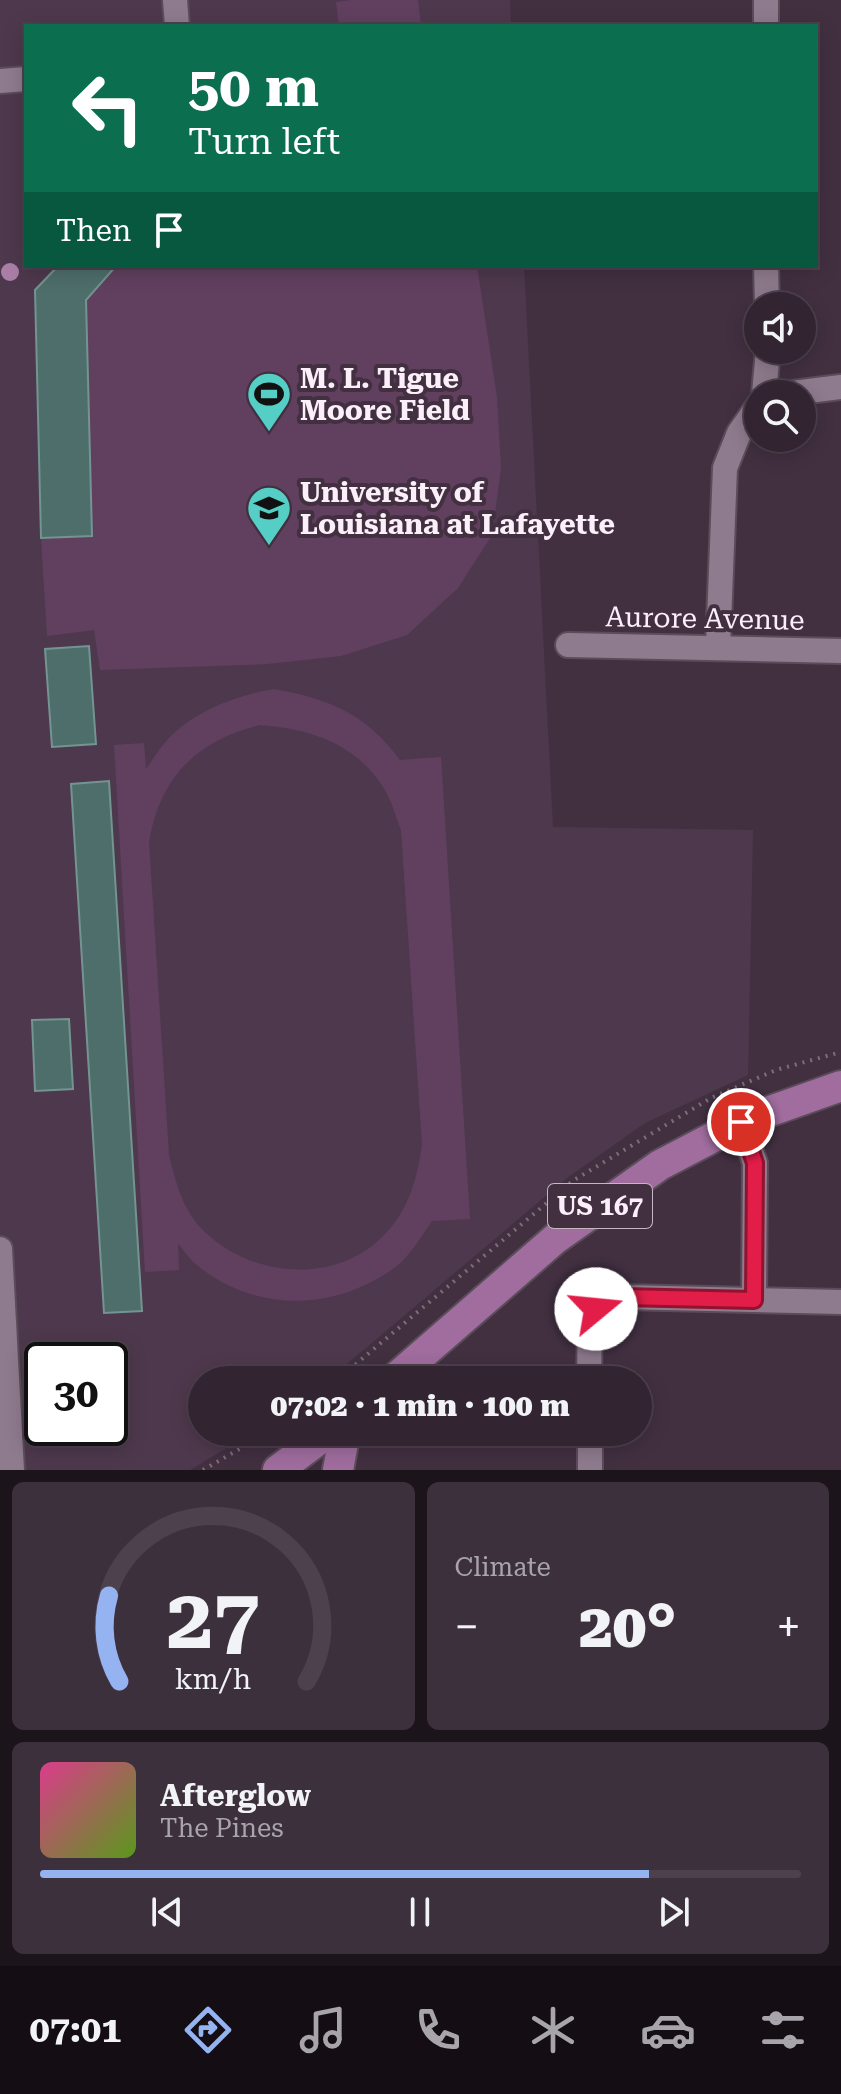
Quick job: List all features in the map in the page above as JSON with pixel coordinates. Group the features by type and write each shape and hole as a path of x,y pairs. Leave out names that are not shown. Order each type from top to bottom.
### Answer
{"main road":[{"name":"US 167","path":"409,1366 555,1239 660,1165 741,1122 841,1086"},
{"path":"278,1470 310,1446"},
{"path":"338,1470 342,1446"}],"street":[{"path":"175,0 177,24"},
{"path":"766,0 766,24"},
{"path":"0,81 24,79"},
{"path":"766,268 767,292"},
{"path":"816,390 841,387"},
{"path":"718,647 725,468 744,426"},
{"name":"Aurore Avenue","path":"568,645 841,651"},
{"path":"741,1122 755,1163 754,1300"},
{"path":"0,1249 12,1470"},
{"path":"589,1366 590,1320 596,1309 622,1297 841,1302"},
{"path":"590,1446 590,1470"}],"path":[{"path":"203,1470 245,1446"}],"shaded area":[{"name":"University of Louisiana at Lafayette","path":"0,0 510,0 511,24 24,24 24,268 524,268 553,827 753,830 748,1075 645,1123 567,1178 345,1366 188,1366 188,1446 230,1446 190,1470 0,1470"},
{"path":"418,0 421,24 339,24 336,2"},
{"name":"M. L. Tigue Moore Field","path":"58,268 477,268 497,397 501,468 492,535 458,588 407,635 341,656 267,664 100,670 94,630 47,636 41,538"},
{"path":"274,689 294,693 345,711 374,731 400,760 441,757 470,1219 432,1221 403,1261 375,1280 350,1291 298,1301 246,1293 221,1282 195,1264 178,1243 179,1270 145,1272 114,745 144,743 146,769 168,739 190,720 231,700","holes":["260,725 280,727 333,743 363,763 387,794 401,830 422,1144 420,1156 406,1203 386,1233 366,1250 343,1262 318,1268 267,1266 219,1244 188,1211 169,1155 149,842 154,819 172,781 200,752 237,732"]}],"building":[{"path":"56,268 114,268 86,300 92,536 41,538 35,290"},
{"path":"89,646 96,744 52,747 45,649"},
{"path":"109,781 142,1311 104,1313 71,784"},
{"path":"69,1019 73,1089 35,1091 32,1020"}],"place":[{"name":"M. L. Tigue Moore Field","path":"269,433"},
{"name":"University of Louisiana at Lafayette","path":"269,547"}],"route":[{"path":"596,1309 622,1297 754,1300 755,1163 741,1122"}]}
